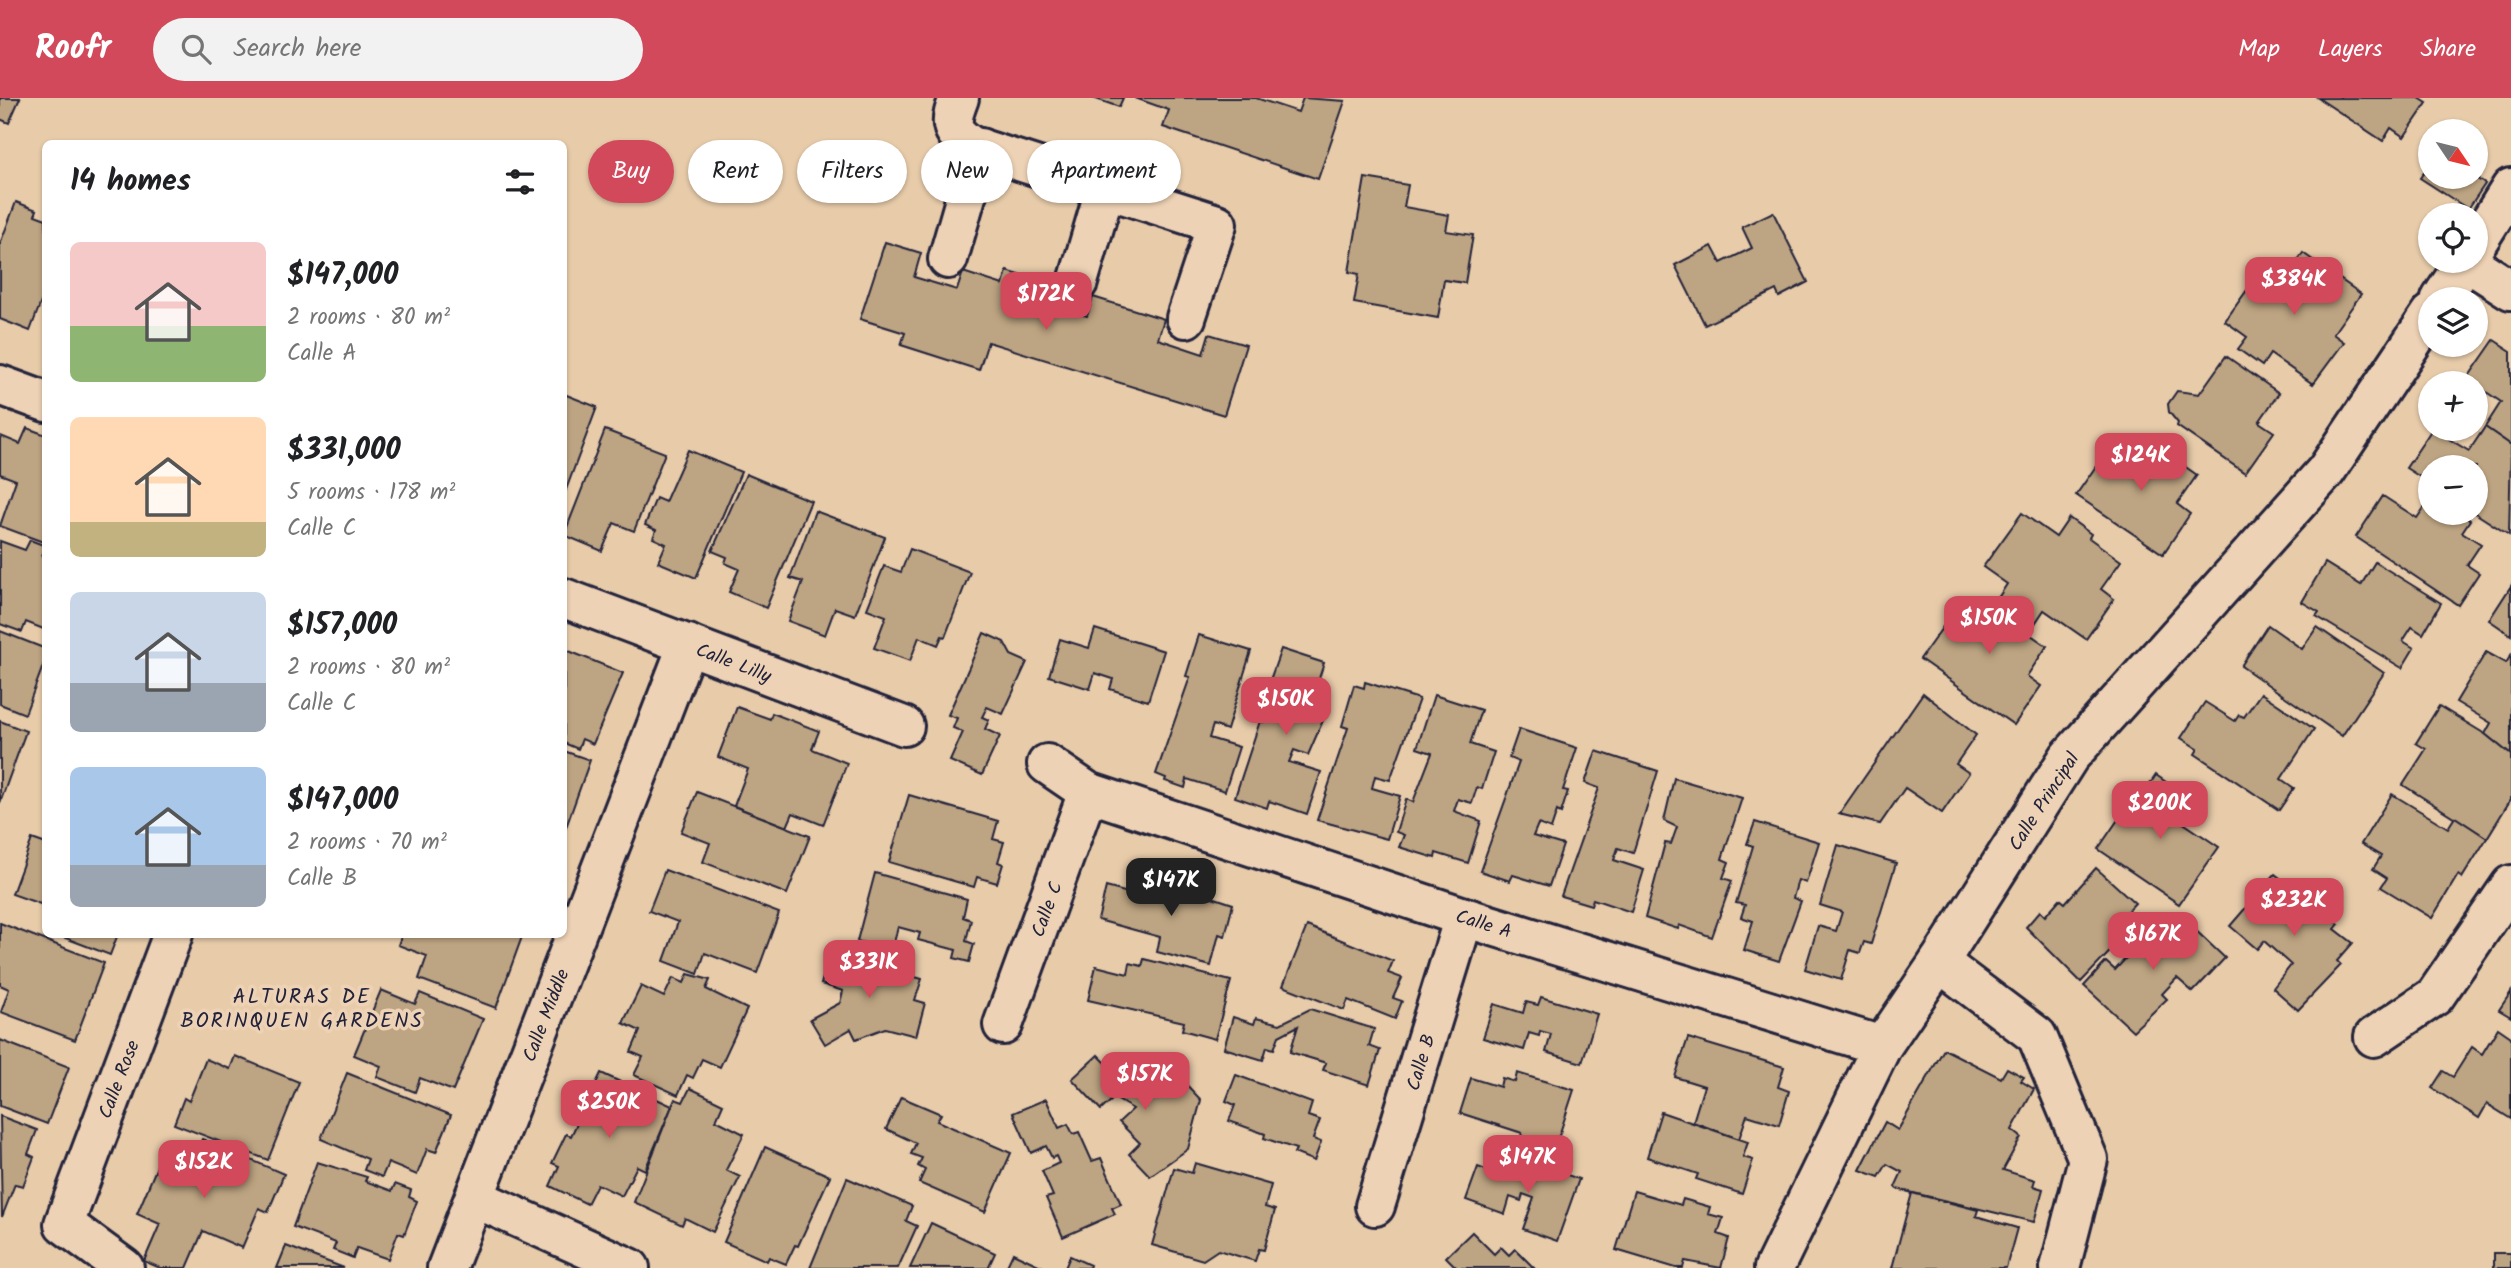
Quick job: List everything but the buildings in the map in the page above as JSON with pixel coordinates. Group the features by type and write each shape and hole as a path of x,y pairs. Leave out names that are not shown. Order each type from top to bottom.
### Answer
{"street":[{"path":"959,98 951,120 957,137 963,140"},
{"path":"2488,225 2511,188"},
{"path":"948,259 964,203"},
{"path":"1078,282 1101,203"},
{"path":"1156,203 1217,224 1186,318"},
{"path":"2485,273 2511,290"},
{"name":"Calle Principal","path":"1774,1268 1882,1046 1939,962 2069,757 2326,471 2418,333"},
{"path":"0,385 42,401"},
{"name":"Calle Lilly","path":"567,599 904,726"},
{"name":"Calle Middle","path":"447,1268 688,644"},
{"name":"Calle A","path":"1046,764 1088,792 1464,917 1882,1046"},
{"name":"Calle C","path":"1003,1025 1088,792"},
{"path":"2374,1037 2435,996 2511,885"},
{"name":"Calle B","path":"1375,1206 1464,917"},
{"name":"Calle Rose","path":"124,1268 64,1224 171,938"},
{"path":"1939,962 2037,1036 2088,1159 2060,1268"},
{"path":"475,1198 630,1268"}],"district":[{"name":"ALTURAS DE BORINQUEN GARDENS","path":"302,1008"}]}
